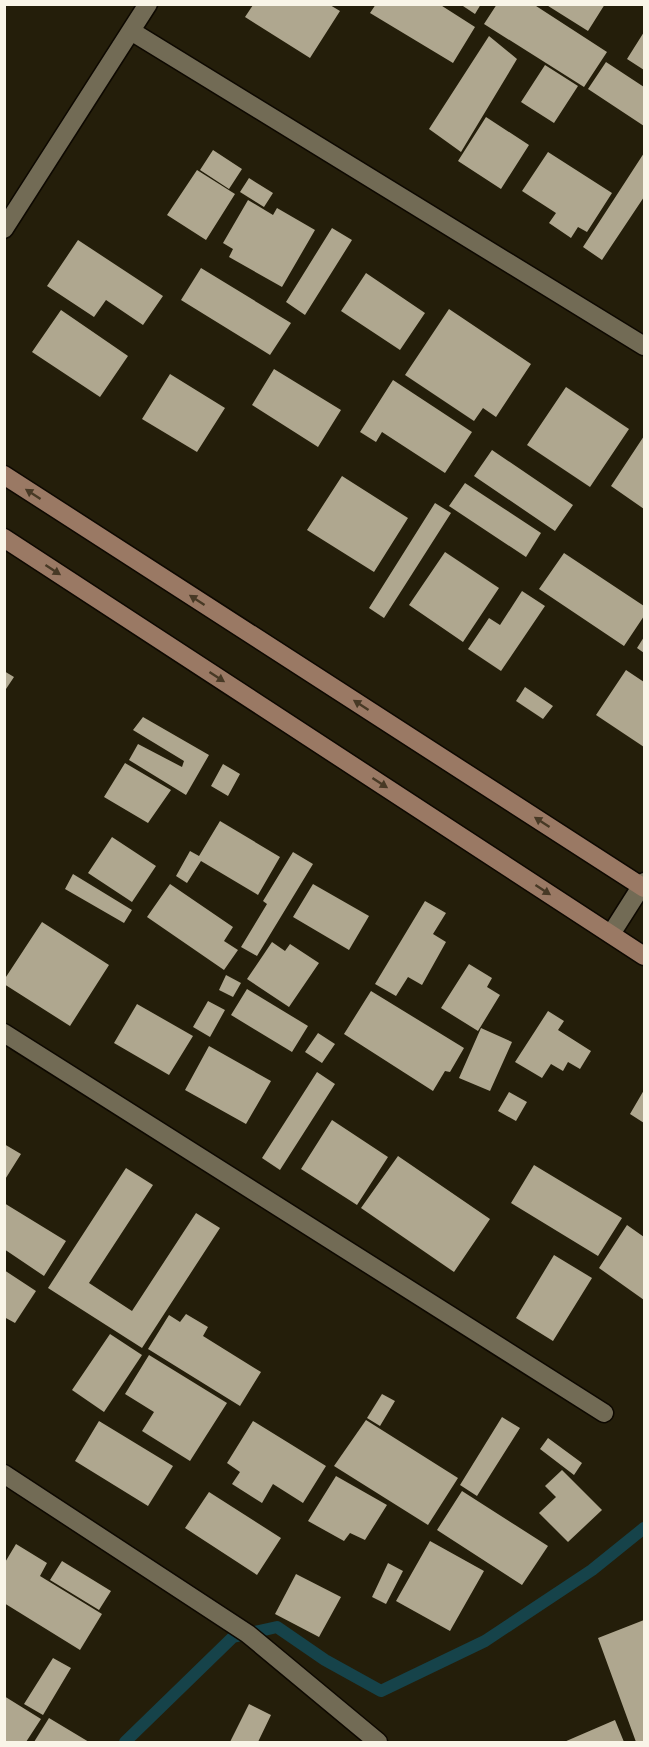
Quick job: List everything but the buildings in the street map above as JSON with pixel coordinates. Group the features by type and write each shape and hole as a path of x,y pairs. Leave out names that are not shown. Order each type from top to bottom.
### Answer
{"street":[{"path":"4,229 148,4"},
{"path":"131,31 645,346"},
{"path":"4,475 644,886 611,934"},
{"path":"4,538 645,956"},
{"path":"4,1033 604,1413"},
{"path":"4,1474 248,1634 378,1743"}],"waterway":[{"path":"125,1742 233,1637 277,1627 325,1660 381,1691 485,1641 592,1570 644,1528"}]}
